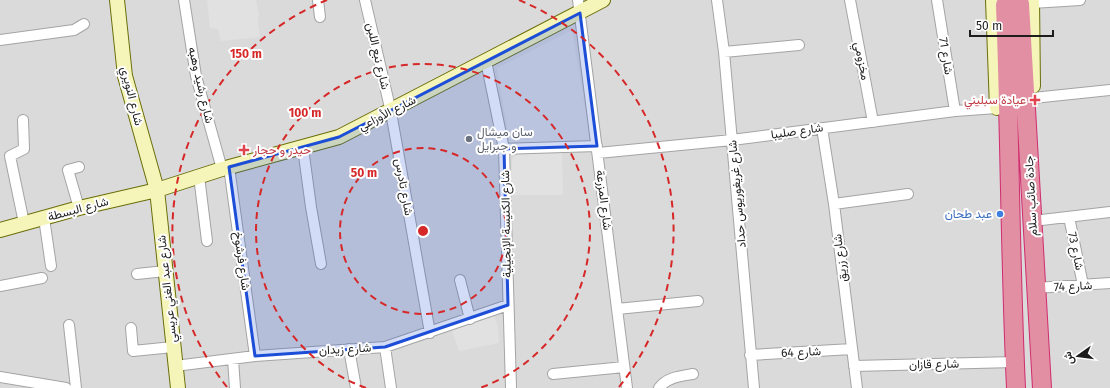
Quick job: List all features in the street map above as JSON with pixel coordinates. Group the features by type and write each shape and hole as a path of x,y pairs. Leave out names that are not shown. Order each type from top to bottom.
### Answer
{"highway":[{"name":"جادة صائب سلام","path":"1016,2 1009,102 1009,214 1016,388"},
{"name":"جادة صائب سلام","path":"1016,2 1033,221 1035,288 1042,388"},
{"path":"1033,98 1033,221"},
{"path":"997,108 1001,160 1009,214"}],"street":[{"name":"شارع النويري","path":"117,0 125,76 157,190"},
{"name":"شارع رشيد وهبه","path":"184,0 196,76 225,168"},
{"path":"318,0 320,17"},
{"name":"شارع نبع اللبن","path":"365,0 391,112"},
{"name":"شارع الأوزاعي","path":"157,190 225,168 339,137 391,112 486,62 579,6 603,0"},
{"name":"شارع غريغوريوس حداد","path":"717,0 724,52 754,388"},
{"name":"مخزومي","path":"850,0 874,122"},
{"name":"شارع 71","path":"937,0 955,111"},
{"path":"1016,2 1080,0"},
{"path":"1016,2 1033,98 1110,90"},
{"path":"997,108 1016,2"},
{"name":"شارع المزرعة","path":"579,6 627,388"},
{"path":"0,40 74,30 84,24"},
{"path":"724,52 799,45"},
{"name":"شارع الكنيسة الإنجيلية","path":"486,62 504,149 511,388"},
{"name":"شارع صليبا","path":"504,149 597,150 732,140 955,111 997,108"},
{"name":"شارع تادرس","path":"391,112 430,332"},
{"path":"23,120 24,149 10,156 24,223"},
{"name":"شارع زريق","path":"822,128 834,204 857,388"},
{"path":"303,148 310,207 321,264"},
{"path":"79,167 68,170 79,208"},
{"name":"شارع فرشوخ","path":"225,168 255,356"},
{"path":"199,176 207,241"},
{"name":"شارع البسطة","path":"0,230 79,208 157,190"},
{"name":"شارع عبد الغني عريسي","path":"157,190 178,388"},
{"path":"834,204 908,194"},
{"path":"1033,221 1110,212"},
{"name":"شارع 73","path":"1068,217 1083,285"},
{"path":"44,218 51,266"},
{"path":"137,274 165,271"},
{"path":"0,286 42,278"},
{"path":"460,280 470,319"},
{"name":"شارع 74","path":"1035,288 1110,283"},
{"path":"617,309 698,301"},
{"name":"شارع زيدان","path":"175,366 255,356 385,347 508,305"},
{"path":"69,325 76,388"},
{"path":"131,328 133,352 173,347"},
{"path":"385,347 391,388"},
{"path":"349,349 356,388"},
{"name":"شارع 64","path":"750,355 852,349"},
{"path":"234,359 235,388"},
{"name":"شارع قازان","path":"854,366 1015,362"},
{"path":"553,374 624,367"},
{"path":"660,388 663,383 670,379 693,374"},
{"path":"3,381 66,388"}],"highlighted area":[{"path":"580,13 597,146 504,149 508,305 385,347 255,356 229,167 339,137"}],"shaded area":[{"path":"0,0 1110,0 1110,388 0,388"},
{"path":"207,0 256,0 259,15 258,23 260,37 221,41 218,29 210,28"},
{"path":"572,30 591,142 510,144 497,68"},
{"path":"562,152 563,195 511,195 512,160 518,153"},
{"path":"494,315 498,327 499,343 459,351 452,330"}],"place":[{"name":"عيادة سبليني","path":"1035,100"},
{"name":"سان ميشال و جبرايل","path":"469,139"},
{"name":"حيدر و حجار","path":"244,150"},
{"name":"عبد طحان","path":"1000,214"}]}
